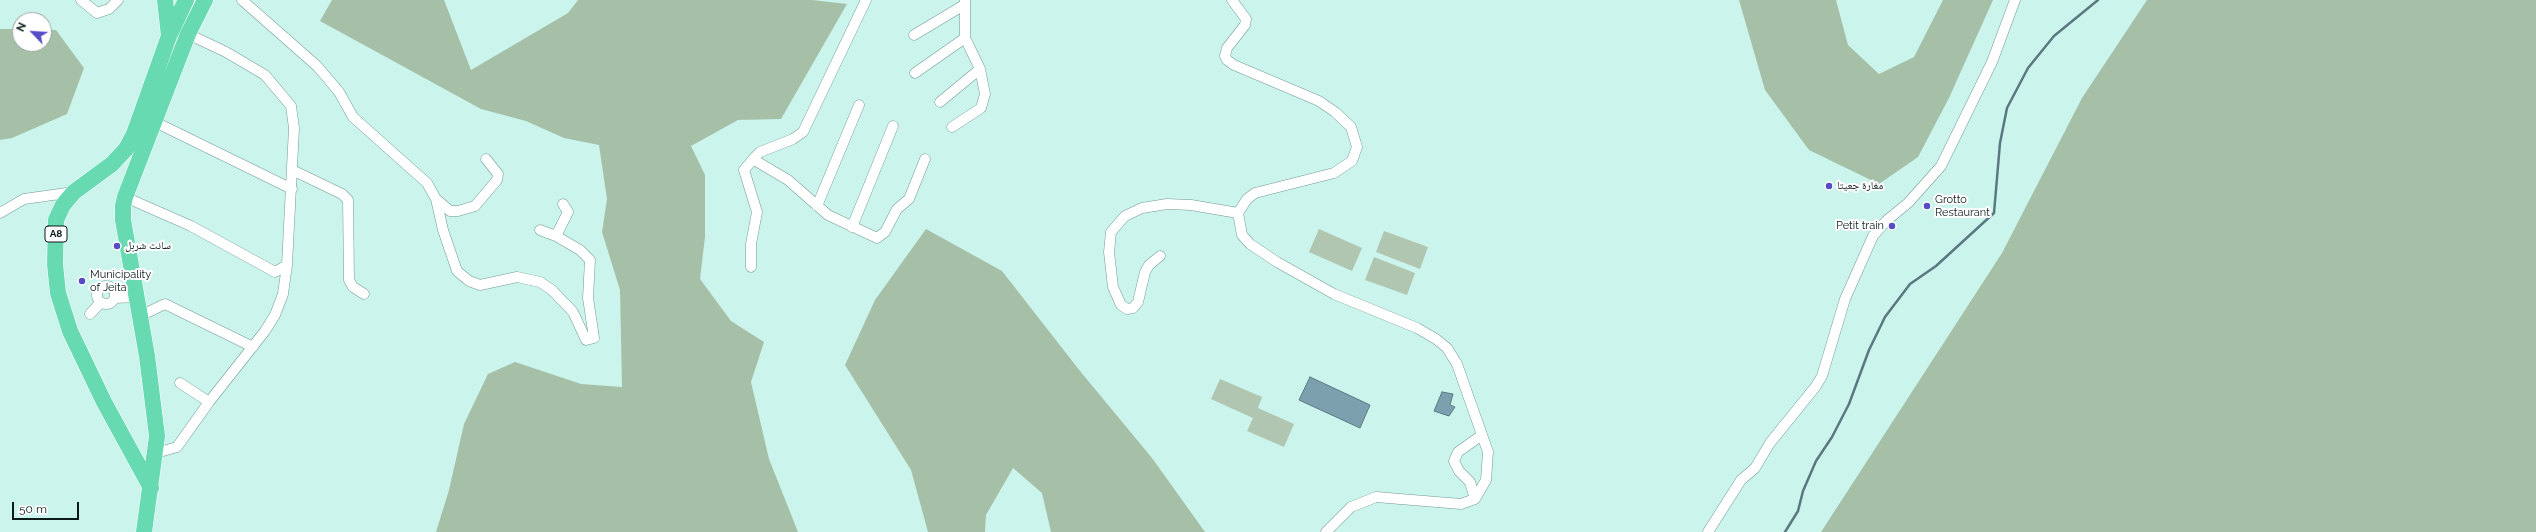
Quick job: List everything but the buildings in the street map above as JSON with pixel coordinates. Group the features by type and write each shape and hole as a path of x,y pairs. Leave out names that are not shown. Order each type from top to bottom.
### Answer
{"highway":[{"path":"165,0 169,36"},
{"name":"A8","path":"151,488 132,455 70,331 58,293 55,264 56,220 63,205 74,192 112,164 126,149 134,134 169,36 186,0"},
{"path":"144,532 156,453 157,436 140,316 123,220 125,197 188,34 205,0"},
{"path":"132,455 148,458 156,453"}],"street":[{"path":"81,0 86,7 97,13 110,9 118,0"},
{"path":"242,0 322,70 339,92 353,117 421,177 436,200 450,211 458,211 475,206 497,180 498,174 486,159"},
{"path":"751,267 751,244 757,212 744,170 760,152 793,139 803,132 866,0"},
{"path":"1232,0 1246,19 1245,25 1227,48 1225,56 1227,60 1234,65 1319,101 1335,112 1351,127 1357,146 1352,161 1346,167 1334,173 1255,193 1244,202 1238,214 1242,235 1250,244 1277,262 1334,294 1417,328 1436,339 1447,348 1457,364 1488,452 1487,470 1482,491 1475,499 1461,504 1376,497 1351,506 1326,532"},
{"path":"1708,532 1741,480 1755,468 1770,442 1816,386 1822,376 1845,299 1873,236 1886,221 1908,203 1941,166 1992,62 2015,0"},
{"path":"914,35 965,3"},
{"path":"952,127 981,108 984,102 985,87 980,70 965,38 965,3"},
{"path":"156,453 177,447 209,402 253,347 275,315 283,294 287,265 292,189 293,116 284,96 265,75 226,52 188,34"},
{"path":"915,73 965,38"},
{"path":"940,102 980,70"},
{"path":"817,206 858,105"},
{"path":"155,122 292,189"},
{"path":"852,227 893,126"},
{"path":"755,157 759,163 788,180 817,206 872,237 882,236 897,209 909,199 925,159"},
{"path":"292,170 342,194 348,200 349,280 353,287 364,294"},
{"path":"0,213 24,199 74,192"},
{"path":"125,197 191,226 275,272 287,265"},
{"path":"436,200 443,230 457,270 464,277 480,285 517,277 540,282 552,290 573,312 586,340 594,338 588,298 590,260 580,250 556,236 540,230"},
{"path":"556,236 568,212 563,204"},
{"path":"1160,256 1149,265 1145,272 1138,302 1133,308 1121,305 1113,287 1109,246 1111,232 1124,216 1142,208 1167,204 1191,205 1238,214"},
{"path":"101,302 98,293 106,286 114,291 115,298"},
{"path":"101,302 107,304 115,298 137,297"},
{"path":"90,314 101,302"},
{"path":"140,316 165,304 253,347"},
{"path":"180,383 209,402"},
{"path":"1475,499 1470,482 1459,471 1454,461 1458,452 1482,435"}],"green space":[{"path":"332,0 444,0 471,70 568,13 578,0 812,0 847,4 781,119 738,120 691,146 705,175 705,237 700,279 731,321 764,342 751,382 769,459 798,532 436,532 449,490 464,424 488,374 515,362 581,384 622,387 620,290 602,232 607,199 599,145 564,138 526,121 481,109 320,21"},
{"path":"1739,0 1836,0 1848,45 1879,74 1914,57 1943,0 1993,0 1949,98 1918,157 1879,184 1809,150 1765,90"},
{"path":"2147,0 2536,0 2536,532 1821,532 2002,253 2082,98"},
{"path":"0,29 12,29 12,52 52,52 52,30 56,30 84,68 67,114 12,138 0,140"},
{"path":"926,229 1002,271 1080,371 1152,458 1205,532 1051,532 1042,493 1013,468 986,515 985,532 928,532 911,470 845,365 875,300"},
{"path":"1319,229 1362,248 1352,271 1309,252"},
{"path":"1384,231 1428,247 1420,269 1376,252"},
{"path":"1374,257 1415,273 1407,295 1365,280"},
{"path":"1220,379 1262,397 1258,408 1294,424 1284,447 1247,431 1253,418 1211,399"}],"water":[{"path":"1310,377 1370,405 1360,428 1299,400"},
{"path":"1442,392 1453,394 1450,405 1455,407 1449,416 1434,411"}],"waterway":[{"path":"1785,532 1798,511 1803,491 1816,461 1832,437 1849,404 1869,350 1885,317 1910,284 1936,266 1994,213 2000,143 2007,108 2028,68 2054,36 2098,0"}],"place":[{"name":"مغارة جعيتا","path":"1829,186"},
{"name":"Grotto Restaurant","path":"1927,206"},
{"name":"Petit train","path":"1892,226"},
{"name":"سانت شربل","path":"117,246"},
{"name":"Municipality of Jeita","path":"82,281"}]}
